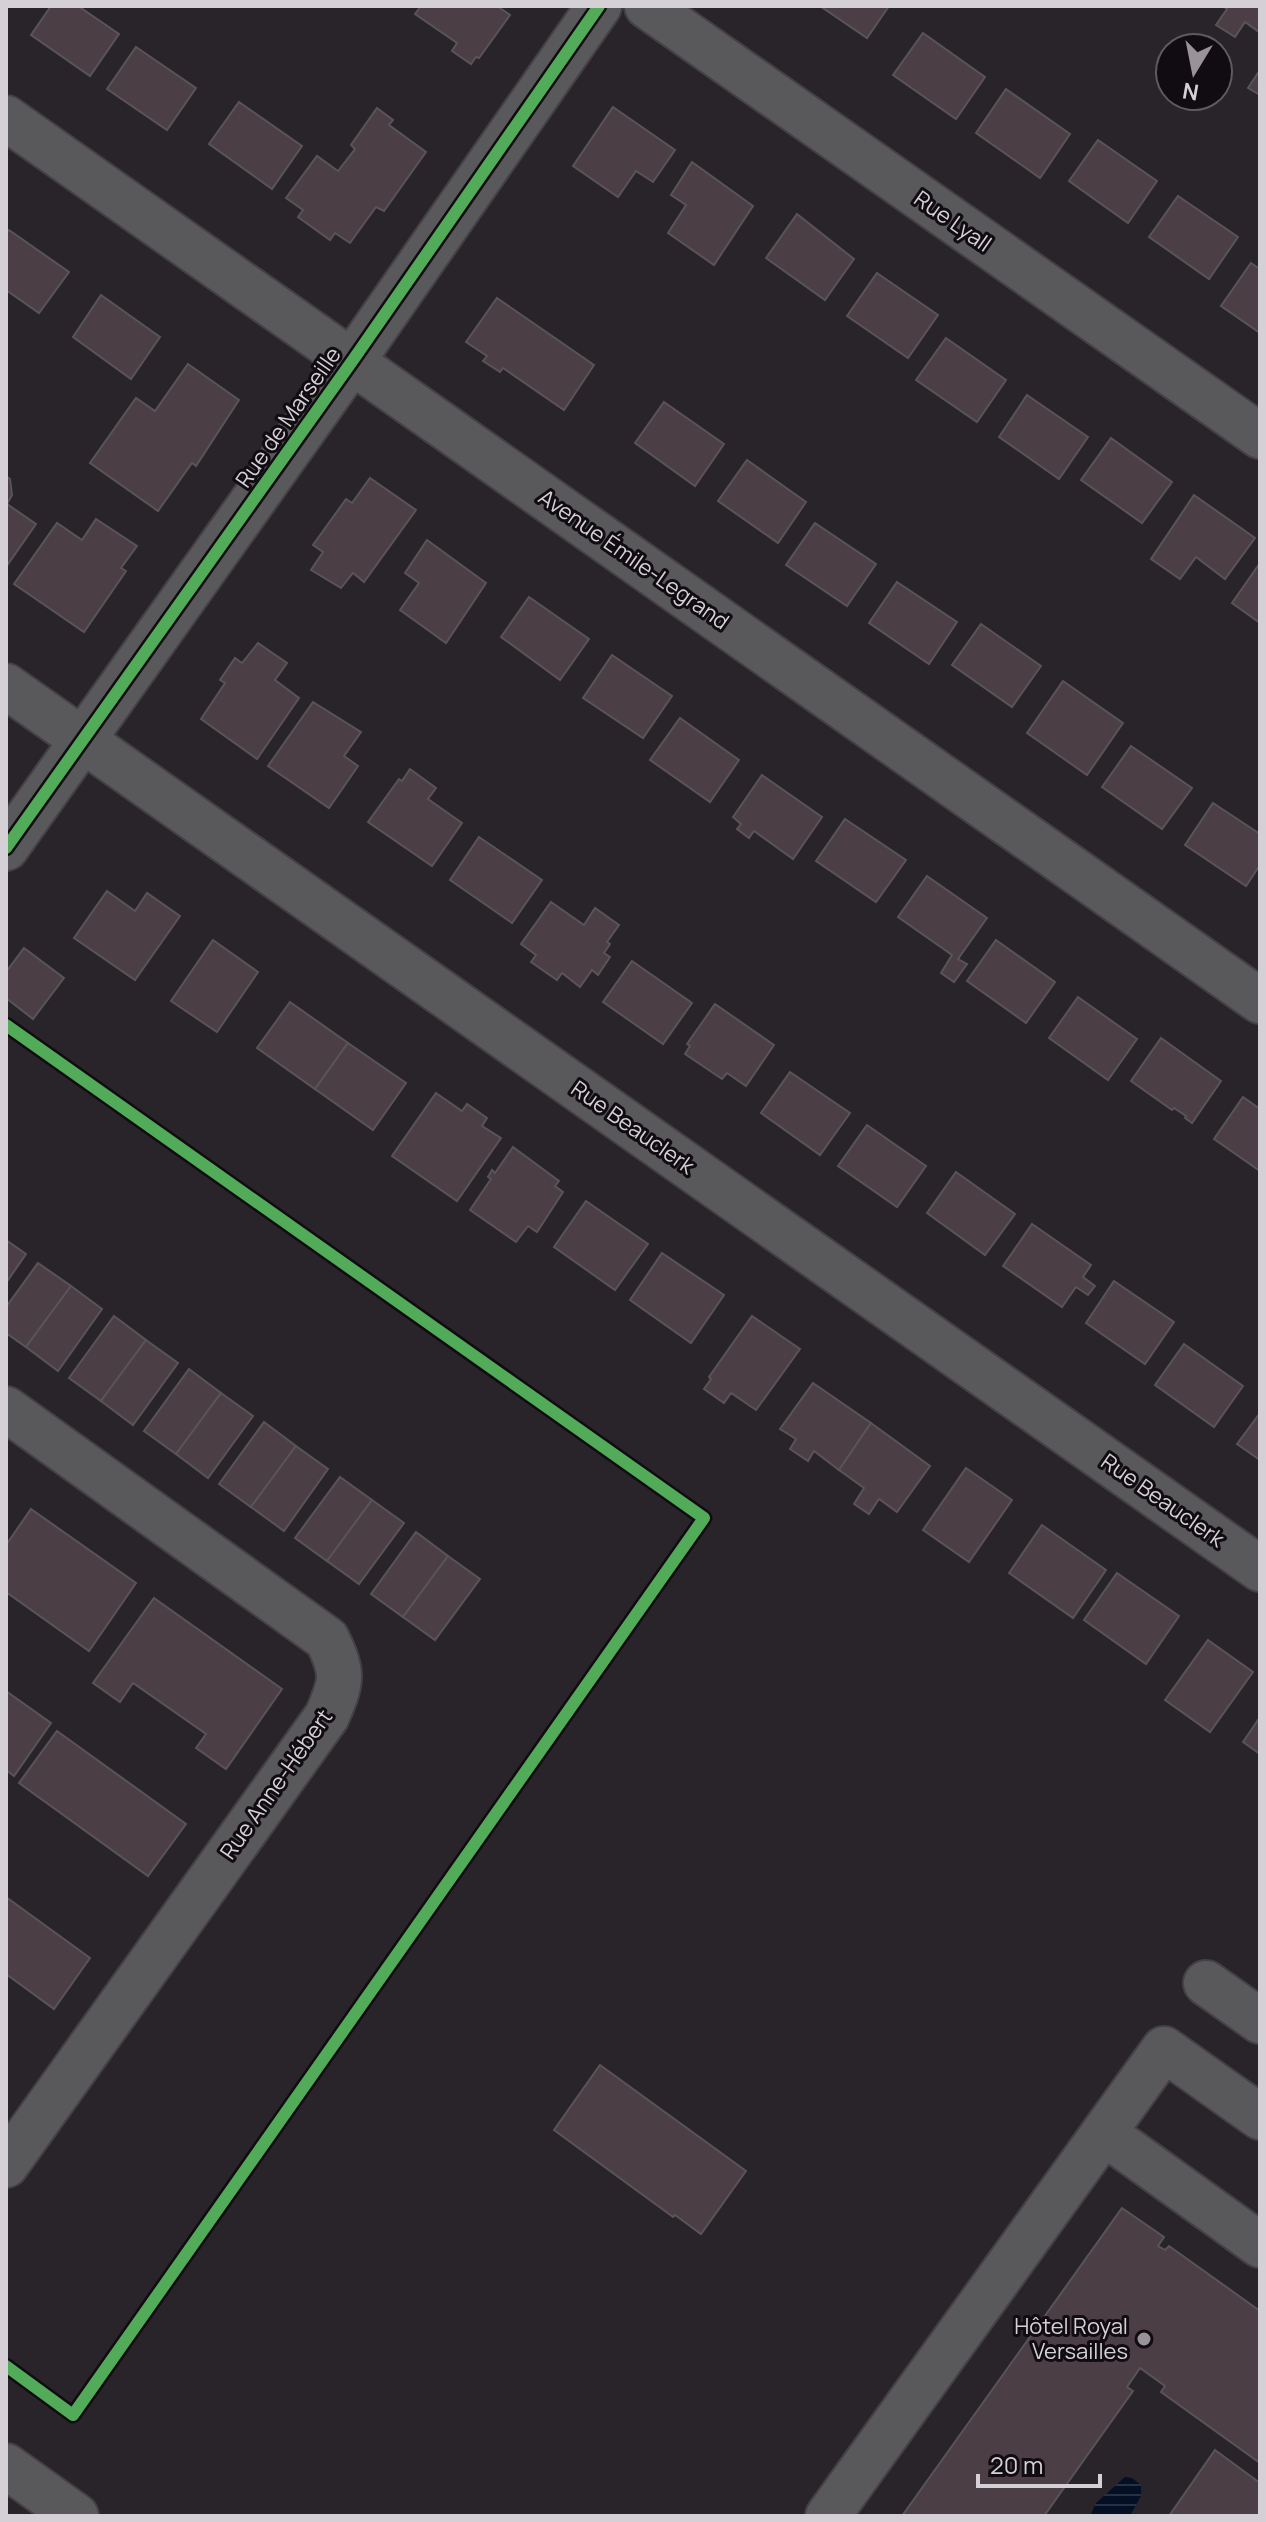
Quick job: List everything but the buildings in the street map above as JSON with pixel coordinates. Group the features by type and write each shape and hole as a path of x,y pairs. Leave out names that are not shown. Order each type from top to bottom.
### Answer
{"street":[{"name":"Rue de Marseille","path":"6,848 353,360 599,6"},
{"name":"Rue Lyall","path":"647,6 1260,436"},
{"name":"Avenue Émile-Legrand","path":"6,118 1260,1001"},
{"name":"Rue Beauclerk","path":"6,686 1260,1569"},
{"name":"Rue Anne-Hébert","path":"6,1409 327,1639 340,1667 338,1691 327,1716 6,2165"},
{"path":"1206,1983 1260,2021"},
{"path":"828,2516 1164,2049 1260,2117"},
{"path":"1104,2133 1260,2245"},
{"path":"6,2466 76,2516"}],"water":[{"path":"1125,2477 1141,2485 1141,2496 1130,2516 1090,2516 1096,2503"}],"cycle path":[{"path":"6,848 353,360 599,6"},
{"path":"6,1025 704,1518 73,2415 6,2366"}],"place":[{"name":"Hôtel Royal Versailles","path":"1144,2339"}]}
